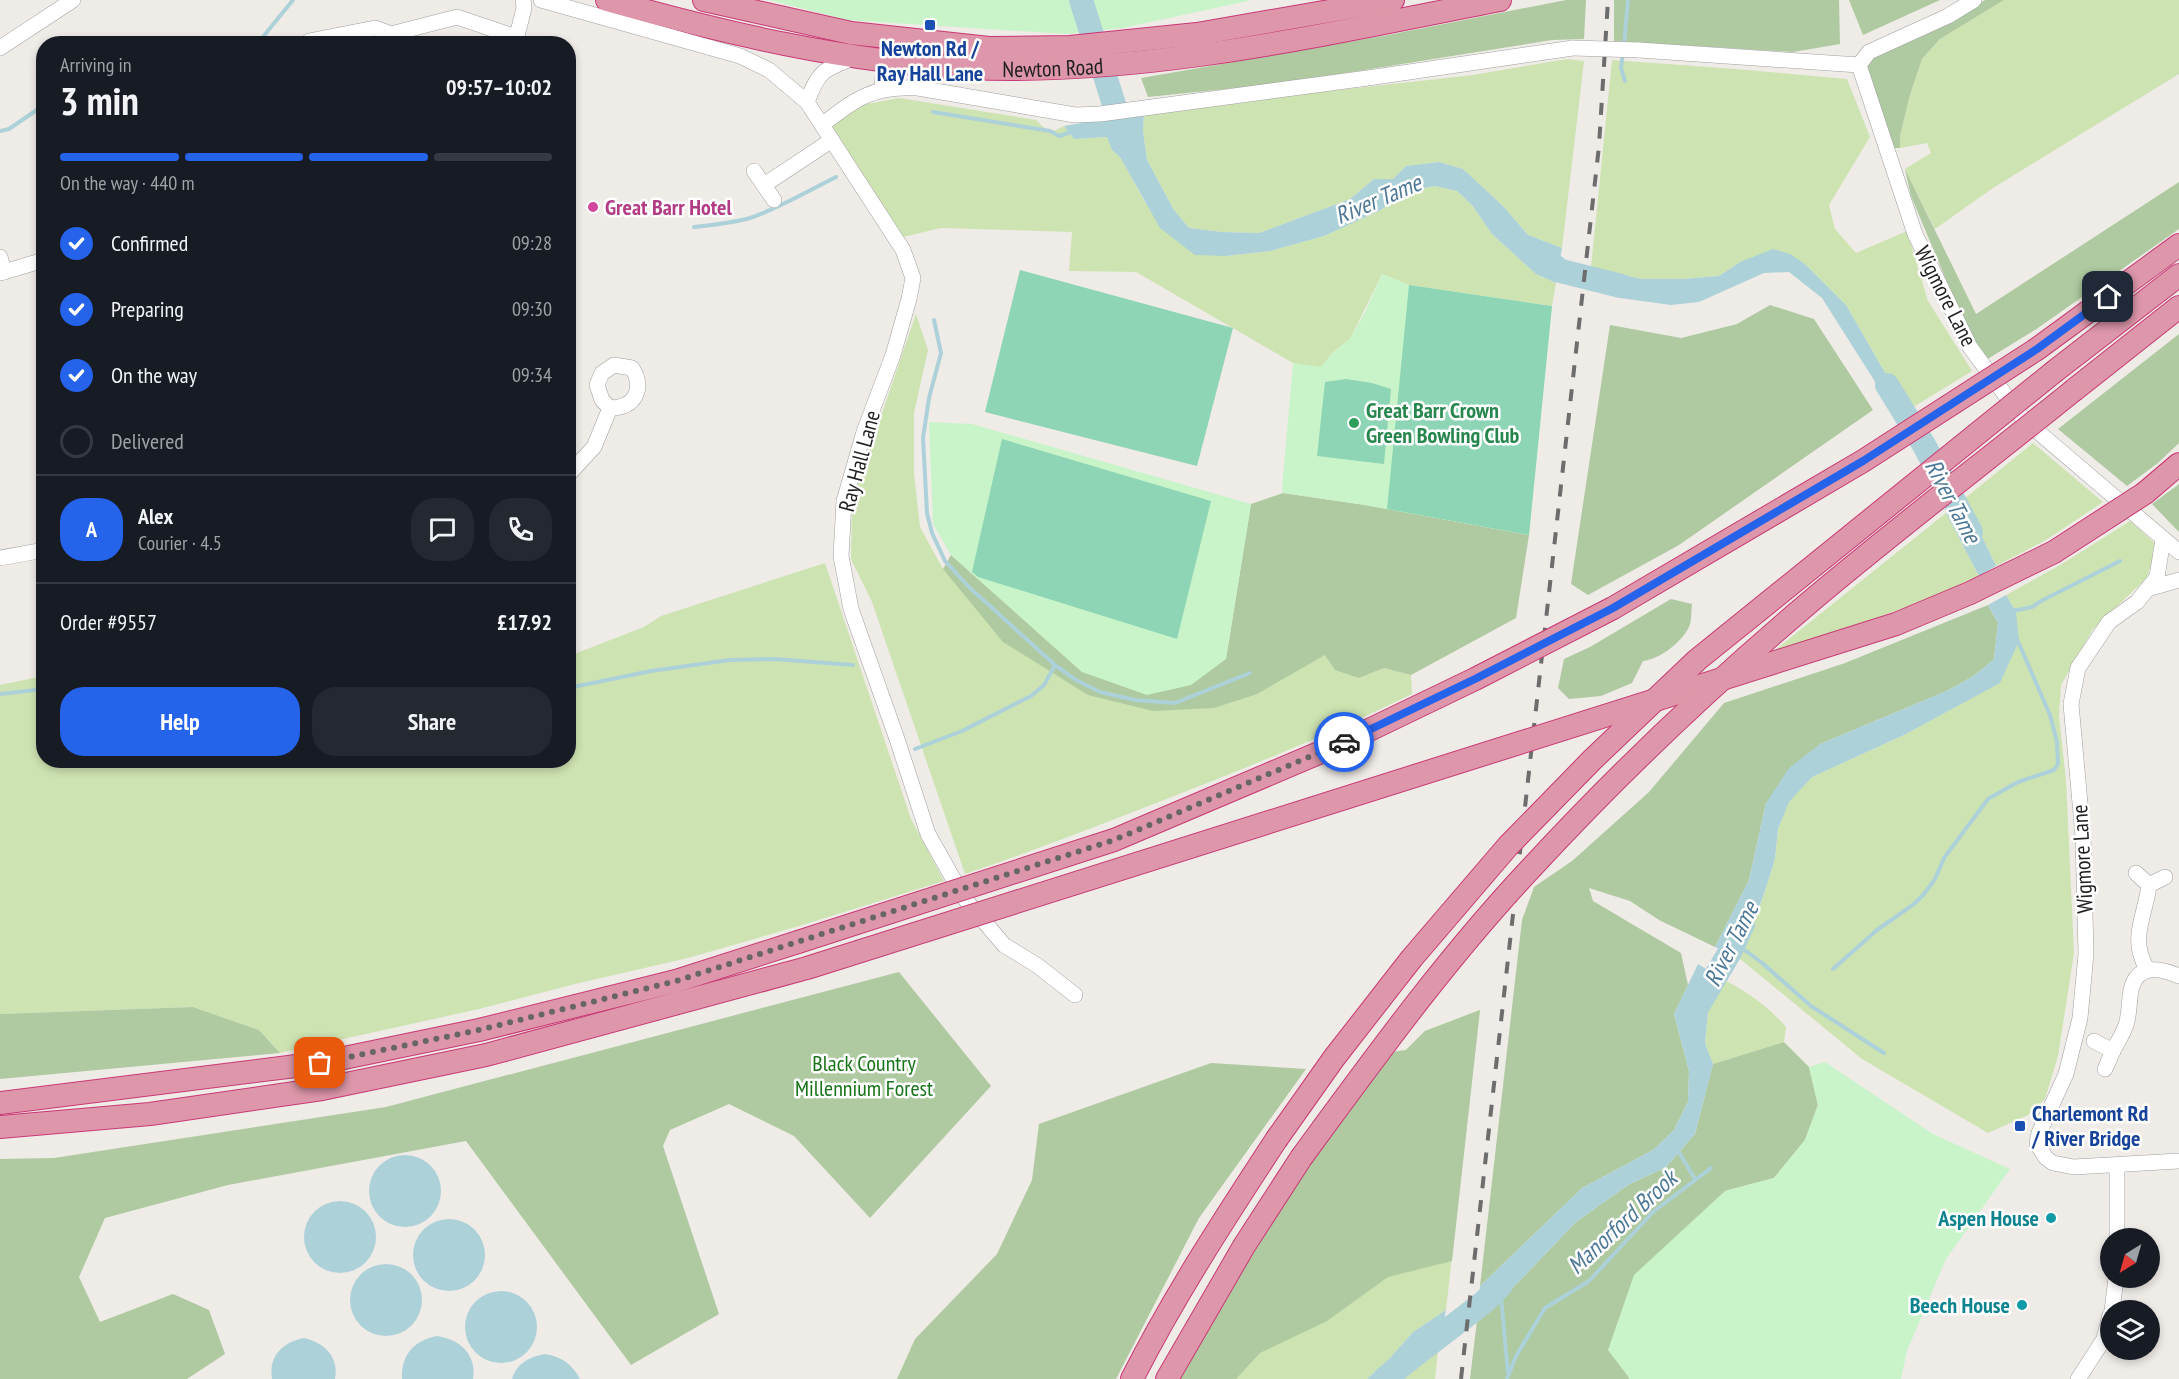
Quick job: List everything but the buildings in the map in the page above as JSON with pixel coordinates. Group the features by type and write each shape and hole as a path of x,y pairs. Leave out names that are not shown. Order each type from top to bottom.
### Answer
{"highway":[{"name":"Newton Road","path":"607,0 689,23 856,57 968,68 1128,53 1200,55 1500,0"},
{"name":"Newton Road","path":"704,0 851,33 1072,58"},
{"name":"Newton Road","path":"1128,53 1197,34 1393,0"},
{"path":"0,1103 320,1063 479,1030 676,981 1114,840 1340,744 1475,679 1613,608 1863,461 2037,349 2179,245"},
{"path":"1132,1379 1156,1331 1215,1233 1276,1140 1334,1058 1412,958 1508,846 1592,760 1697,660 2055,371 2179,275"},
{"path":"1167,1379 1244,1246 1301,1158 1436,977 1533,866 1617,779 1805,606 2179,308"},
{"path":"0,1127 150,1114 322,1089 486,1054 807,968 1896,624 1970,593 2054,552 2145,493 2179,464"}],"street":[{"path":"0,48 73,0"},
{"path":"541,0 740,56 768,70 807,102 814,82 826,69 856,57"},
{"path":"822,125 854,100 882,90 900,87 918,88 1075,115 1100,114 1574,48 1639,50 1859,65 1869,52 1947,16 1974,0"},
{"path":"516,36 526,3"},
{"path":"334,36 375,28 391,34 457,17 505,36"},
{"path":"882,90 884,60"},
{"name":"Wigmore Lane","path":"1859,65 1915,234 1970,347 2023,419 2163,539 2160,567 2151,588 2137,602 2109,622 2078,668 2071,704 2083,836 2085,954 2080,1018 2066,1074 2039,1133 2037,1144 2040,1151 2053,1163 2074,1167 2117,1166"},
{"name":"Ray Hall Lane","path":"807,102 903,250 913,278 893,355 864,432 844,501 841,556 850,609 897,739 928,834 964,898 1004,945 1038,966 1076,995"},
{"path":"764,185 832,140"},
{"path":"754,171 774,200"},
{"path":"1,267 36,261"},
{"path":"576,466 594,447 610,408"},
{"path":"2163,539 2179,552"},
{"path":"0,558 36,551"},
{"name":"Wigmore Lane","path":"2151,588 2179,580"},
{"path":"2136,873 2149,885"},
{"path":"2149,885 2165,877"},
{"path":"2147,969 2139,956 2138,936 2149,885"},
{"path":"2105,1068 2126,1026 2130,994 2133,983 2139,975 2147,969 2164,970 2179,976"},
{"path":"2094,1041 2113,1051"},
{"path":"2116,1228 2117,1166 2179,1161"},
{"path":"2078,1379 2100,1346"}],"green space":[{"path":"769,0 1252,0 1123,28 1067,34 847,20"},
{"path":"1566,0 1586,0 1584,39 1552,40 1283,83 1148,97 1141,78 1388,35"},
{"path":"1614,0 1839,0 1840,44 1793,52 1614,41"},
{"path":"1849,0 1940,0 1863,35"},
{"path":"1985,0 2004,0 1940,39 1922,59 1910,95 1900,136 1900,148 1894,148 1866,66 1870,58 1964,13"},
{"path":"2004,0 2179,0 2179,74 1993,188 1935,229 1905,169 1931,153 1927,143 1900,148 1900,136 1910,95 1922,59 1940,39"},
{"path":"1567,59 1584,61 1562,248 1528,235 1504,207 1463,169 1439,162 1406,166 1393,179 1374,179 1350,199 1259,233 1189,228 1174,210 1147,160 1143,131 1144,112 1473,75"},
{"path":"1612,60 1847,79 1870,137 1829,205 1835,229 1856,253 1907,231 1928,301 1972,371 1907,411 1846,305 1805,264 1740,262 1719,276 1684,279 1641,279 1591,267"},
{"path":"899,98 1036,120 1050,133 1064,126 1074,139 1107,137 1112,150 1120,157 1146,204 1226,256 1270,251 1324,236 1379,211 1409,191 1435,186 1457,191 1472,205 1492,234 1536,274 1556,283 1552,306 1409,285 1382,274 1350,339 1332,353 1321,368 1293,363 1136,272 1069,271 1072,232 941,228 903,237 832,126 862,105"},
{"path":"1905,169 1976,314 2179,182 2179,229 2035,330 1986,360 1967,330 1911,196"},
{"path":"1020,270 1233,328 1197,466 985,412"},
{"path":"1382,274 1409,285 1552,306 1529,535 1365,505 1283,493 1293,363 1321,367 1332,353 1350,339"},
{"path":"1409,285 1552,306 1529,535 1387,509"},
{"path":"1770,305 1814,319 1873,410 1679,545 1588,595 1571,584 1610,325 1681,338 1737,324"},
{"path":"916,314 928,350 914,413 914,473 920,527 943,569 1304,665 1325,655 1359,678 1384,668 1411,675 1412,694 1322,736 1230,774 965,874 872,602 851,559 852,501"},
{"path":"2179,334 2179,443 2158,463 2127,486 2058,429"},
{"name":"Great Barr Crown Green Bowling Club","path":"1346,379 1391,389 1384,464 1317,456 1325,382"},
{"path":"929,422 972,424 1251,504 1226,659 1191,685 1147,695 1082,672 951,555 933,524"},
{"path":"1002,439 1211,501 1177,639 978,577 972,572"},
{"path":"2033,443 2103,502 2046,540 1996,566 1964,499"},
{"path":"2179,484 2179,532 2152,504"},
{"path":"1283,493 1365,505 1529,535 1516,618 1411,675 1384,668 1359,678 1335,670 1325,655 1257,694 1214,708 1153,711 1088,695 1003,642 943,569 951,555 1082,672 1226,659 1251,504"},
{"path":"1946,513 1979,576 1936,597 1769,655"},
{"path":"2130,521 2157,545 2147,578 2093,629 2061,685 2059,716 2066,780 2074,953 2058,1056 2045,1099 2028,1115 1988,1133 1862,1059 1739,958 1775,859 1778,830 1788,802 1812,777 1904,735 1999,683 2016,612 2006,595 2062,564"},
{"path":"825,563 911,819 944,881 688,958 479,1009 280,1053 259,1030 193,1007 0,1014 0,685 36,677 36,768 576,768 576,653 644,627 661,616"},
{"path":"1671,599 1692,604 1689,627 1681,639 1669,649 1650,660 1643,661 1632,683 1601,696 1569,699 1558,688 1564,659 1590,647"},
{"path":"1988,605 1998,623 1994,659 1975,675 1949,690 1820,744 1766,803 1749,880 1715,947 1659,920 1630,901 1589,888 1593,901 1681,953 1688,985 1674,1014 1689,1071 1688,1102 1674,1130 1653,1150 1582,1188 1480,1286 1522,920 1534,887 1572,861 1649,792 1724,703 1845,663"},
{"name":"Black Country Millennium Forest","path":"899,972 991,1086 870,1218 794,1136 729,1104 670,1130 663,1146 719,1314 631,1365 466,1141 228,1185 105,1218 79,1277 100,1322 173,1294 209,1310 225,1354 187,1379 0,1379 0,1159 54,1158 386,1107"},
{"path":"1726,981 1758,1001 1786,1027 1784,1042 1713,1064 1705,1043 1708,1011"},
{"path":"193,1007 259,1030 280,1053 0,1079 0,1014"},
{"path":"1480,1010 1446,1310 1413,1332 1367,1379 1177,1379 1392,1052 1406,1050 1425,1031"},
{"path":"1480,1010 1452,1261 1388,1277 1327,1321 1260,1353 1236,1379 1177,1379 1206,1325 1302,1173 1392,1052 1406,1050 1425,1031"},
{"path":"1784,1042 1809,1067 1818,1105 1805,1140 1774,1178 1725,1191 1628,1377 1630,1379 1470,1379 1477,1320 1506,1295 1576,1222 1628,1185 1666,1167 1695,1134 1713,1064"},
{"path":"1825,1062 1933,1134 2010,1169 1946,1259 1907,1351 1901,1379 1630,1379 1608,1350 1634,1275 1725,1191 1774,1178 1805,1140 1818,1105 1809,1067"},
{"path":"1211,1063 1306,1069 1199,1218 1116,1379 897,1379 915,1339 997,1254 1032,1180 1039,1124"},
{"path":"1438,1351 1435,1379 1404,1379"}],"water":[{"path":"1144,112 1143,131 1147,160 1174,210 1189,228 1259,233 1350,199 1374,179 1393,179 1406,166 1439,162 1463,169 1504,207 1528,235 1562,248 1556,283 1536,274 1492,234 1472,205 1457,191 1435,186 1409,191 1379,211 1324,236 1270,251 1226,256 1195,255 1160,228 1120,157 1112,150 1107,137 1074,139 1064,126"},
{"path":"1773,249 1790,254 1805,264 1846,305 1907,411 1898,418 1822,298 1789,272 1764,273 1699,302 1671,305 1620,298 1587,288 1591,267 1641,279 1719,276 1740,262"},
{"path":"1964,499 1996,566 1979,576 1946,513"},
{"path":"2006,595 2016,612 2019,641 2000,683 1904,735 1812,777 1789,802 1778,829 1775,859 1739,958 1715,947 1749,880 1766,803 1789,768 1820,744 1949,690 1975,675 1994,659 1998,623 1988,605"},
{"path":"1698,964 1726,981 1708,1012 1705,1043 1713,1064 1695,1134 1666,1167 1628,1185 1576,1222 1506,1295 1477,1320 1480,1286 1582,1188 1653,1150 1674,1130 1688,1102 1689,1071 1674,1014"},
{"path":"405,1155 425,1161 435,1171 441,1191 435,1211 425,1221 405,1227 385,1221 375,1211 369,1191 375,1171 385,1161"},
{"path":"340,1201 354,1204 366,1211 373,1223 376,1237 373,1251 366,1263 354,1270 340,1273 326,1270 314,1263 307,1251 304,1237 307,1223 314,1211 326,1204"},
{"path":"449,1219 463,1222 475,1229 482,1241 485,1255 482,1269 475,1281 463,1288 449,1291 435,1288 423,1281 416,1269 413,1255 416,1241 423,1229 435,1222"},
{"path":"386,1264 400,1267 412,1274 419,1286 422,1300 419,1314 412,1326 400,1333 386,1336 372,1333 360,1326 353,1314 350,1300 353,1286 360,1274 372,1267"},
{"path":"501,1291 515,1294 527,1301 534,1313 537,1327 534,1341 527,1353 515,1360 501,1363 487,1360 475,1353 468,1341 465,1327 468,1313 475,1301 487,1294"},
{"path":"1446,1310 1438,1351 1404,1379 1367,1379 1413,1332"},
{"path":"437,1336 452,1340 465,1349 472,1362 473,1379 402,1379 402,1370 410,1350 421,1341"},
{"path":"304,1338 318,1343 329,1352 335,1364 335,1379 272,1379 272,1363 279,1351 290,1343"},
{"path":"545,1354 566,1362 580,1379 512,1379 514,1373 524,1362"}],"waterway":[{"path":"264,36 293,0"},
{"name":"River Tame","path":"1081,0 1124,136"},
{"path":"1624,45 1628,0"},
{"path":"1623,52 1621,68 1625,81"},
{"path":"0,131 9,129 36,110"},
{"path":"933,112 1050,131 1059,136 1068,133"},
{"path":"694,227 750,218 836,177"},
{"name":"River Tame","path":"1533,250 1561,271 1621,286"},
{"path":"915,749 962,731 1031,696 1044,685 1055,665 969,587 945,561 932,533 927,513 923,438 929,398 941,353 934,320"},
{"name":"River Tame","path":"1887,385 1924,445 1971,532"},
{"path":"2013,611 2032,607 2120,561"},
{"name":"Manorford Brook","path":"1833,969 1877,930 1914,904 1924,894 1935,879 1944,858 1988,799 2018,782 2054,770 2058,764 2057,742 2050,715 2017,639"},
{"path":"576,686 651,671 730,660 774,659 853,665"},
{"path":"1055,665 1076,680 1100,692 1135,700 1175,703 1250,673"},
{"path":"0,694 36,690"},
{"name":"River Tame","path":"1699,1004 1730,952 1743,924"},
{"name":"Manorford Brook","path":"1743,949 1811,1006 1884,1053"},
{"name":"Manorford Brook","path":"1677,1149 1695,1179"},
{"name":"Manorford Brook","path":"1507,1379 1516,1356 1545,1308 1589,1281 1653,1212 1711,1168"},
{"name":"River Tame","path":"1384,1379 1484,1302 1501,1285"},
{"name":"Manorford Brook","path":"1501,1297 1508,1373"}],"railway":[{"path":"1461,1379 1599,146 1608,0"}],"way so far":[{"path":"320,1063 479,1030 676,981 1114,840 1344,742"}],"place":[{"name":"Newton Rd / Ray Hall Lane","path":"930,25"},
{"name":"Great Barr Hotel","path":"593,207"},
{"name":"Great Barr Crown Green Bowling Club","path":"1354,423"},
{"name":"Charlemont Rd / River Bridge","path":"2020,1126"},
{"name":"Aspen House","path":"2051,1218"},
{"name":"Beech House","path":"2022,1305"}],"route":[{"path":"1344,742 1475,679 1613,608 1863,461 2037,349 2108,297"}]}
